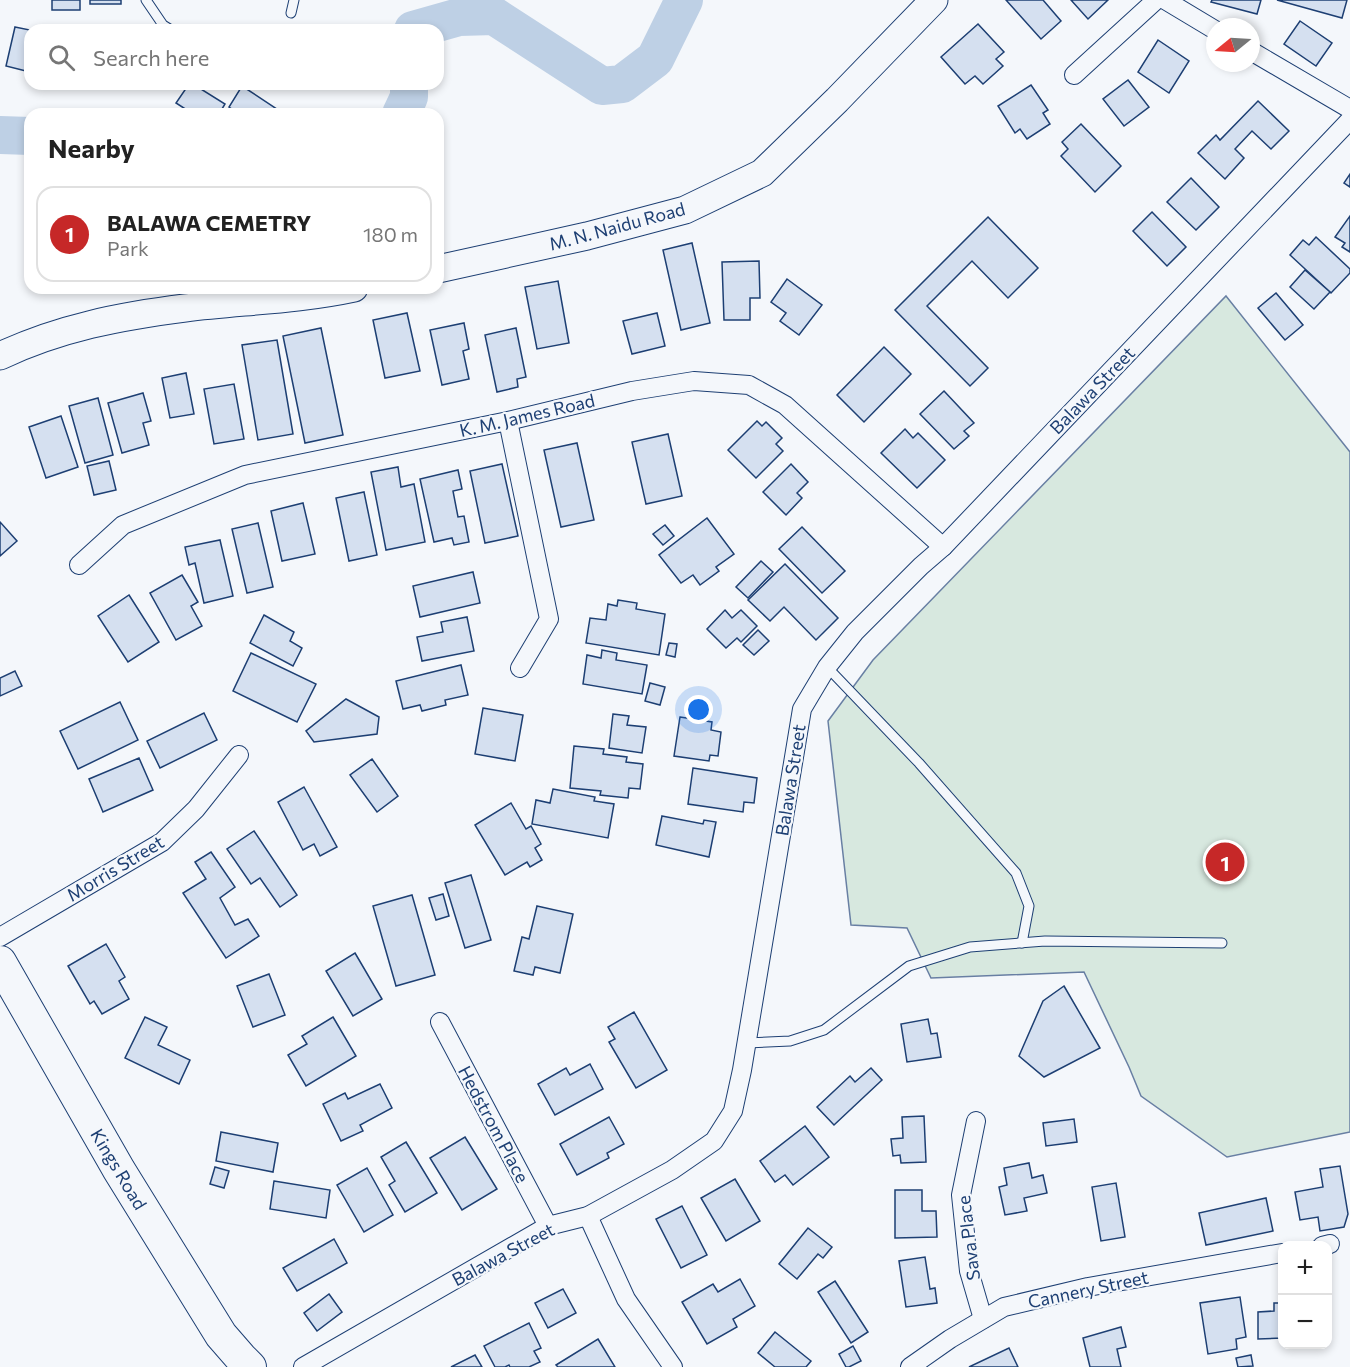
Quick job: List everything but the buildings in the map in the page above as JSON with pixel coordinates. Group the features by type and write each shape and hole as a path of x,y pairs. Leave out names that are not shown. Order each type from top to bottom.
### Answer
{"highway":[{"name":"Kings Road","path":"0,962 119,1170 221,1335 250,1367"}],"main road":[{"name":"M. N. Naidu Road","path":"444,268 587,236 685,210 762,173 934,0"},
{"path":"0,356 48,336 99,321 185,308 328,294"}],"street":[{"path":"1074,75 1156,0"},
{"path":"1165,0 1206,25"},
{"path":"1260,56 1350,109"},
{"name":"Balawa Street","path":"303,1367 548,1226 588,1216 672,1170 714,1141 733,1111 747,1042 802,709 827,667 855,632 921,566 943,548 1350,120"},
{"name":"K. M. James Road","path":"80,565 123,525 245,475 508,421 632,391 694,381 749,385 785,405 943,548"},
{"path":"508,421 549,619 520,668"},
{"name":"Morris Street","path":"0,937 162,842 196,809 239,755"},
{"name":"Hedstrom Place","path":"440,1022 548,1226"},
{"name":"Sava Place","path":"976,1121 961,1195 969,1271 983,1319"},
{"path":"588,1216 626,1299 673,1367"},
{"name":"Cannery Street","path":"910,1367 950,1339 1004,1307 1088,1287 1278,1253"}],"lane":[{"path":"146,0 162,24"},
{"path":"291,13 294,0"},
{"path":"827,667 919,763 1016,873 1029,906 1022,943"},
{"path":"747,1042 790,1041 824,1030 909,966 970,947 1045,941 1222,943"}],"shaded area":[{"path":"1226,296 1350,452 1350,1132 1227,1157 1141,1096 1084,972 931,978 907,928 851,925 828,721 873,660"}],"waterway":[{"path":"434,24 459,17 494,16 602,86 622,84 655,59 684,0"},
{"path":"404,108 409,97 409,90"},
{"path":"0,135 24,136"}],"place":[{"name":"BALAWA CEMETRY","path":"1225,862"}]}
